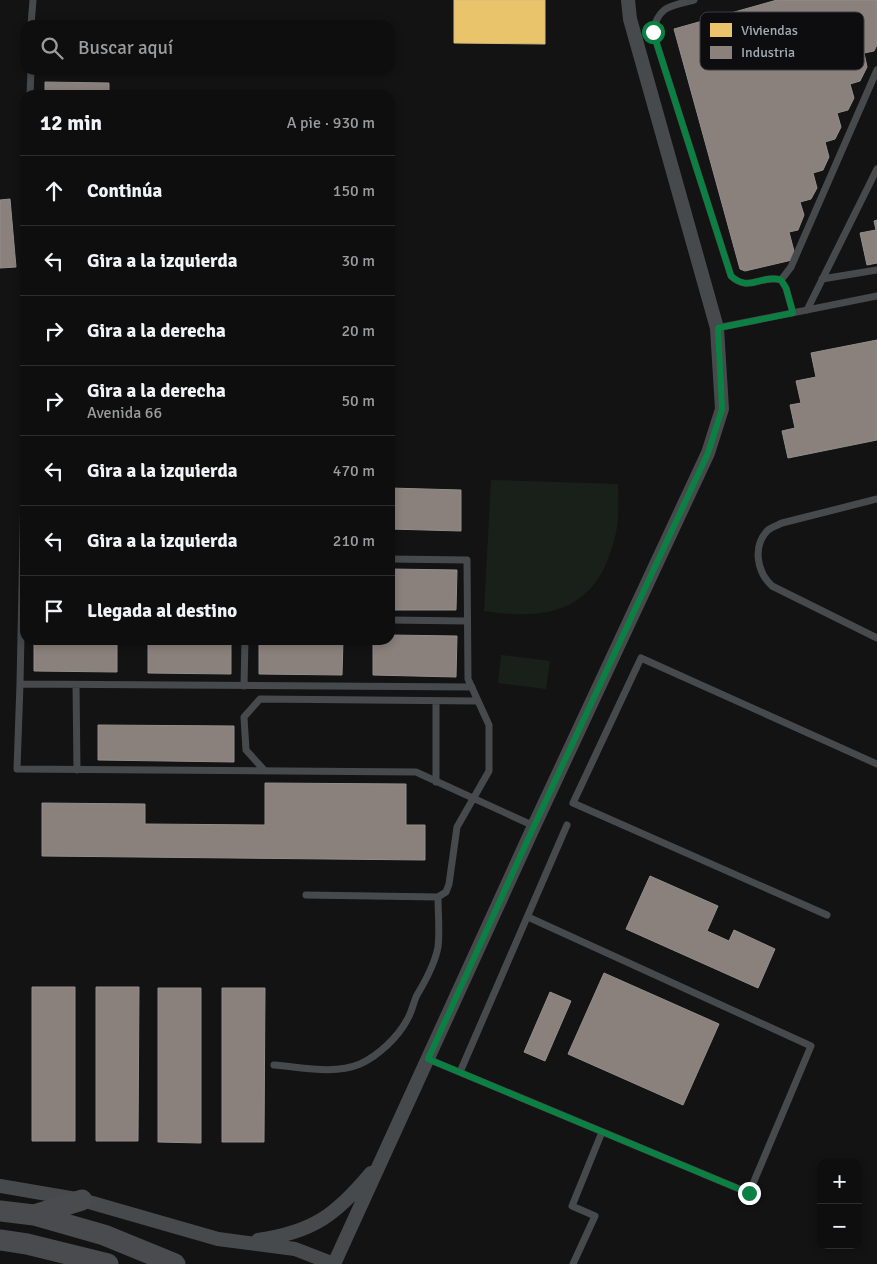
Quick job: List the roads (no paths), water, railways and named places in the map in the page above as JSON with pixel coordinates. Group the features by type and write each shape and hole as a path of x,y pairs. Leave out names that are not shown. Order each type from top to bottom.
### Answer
{"main road":[{"path":"34,1215 82,1200"},
{"path":"0,1211 34,1215 104,1235 175,1264"},
{"path":"0,1240 27,1244 108,1264"}],"street":[{"path":"0,1186 82,1200 218,1239 295,1249 334,1264 534,826 708,453 722,409 718,328 630,19 628,0"},
{"path":"240,1242 274,1237 304,1229 328,1215 353,1194 383,1158"}],"lane":[{"path":"31,20 33,0"},
{"path":"694,0 665,8 655,22 653,32 731,276 744,284 767,278 781,280 786,288 793,313"},
{"path":"781,280 791,267 877,70"},
{"path":"30,90 31,75"},
{"path":"807,310 877,170"},
{"path":"867,191 877,189"},
{"path":"822,279 877,270"},
{"path":"718,328 877,296"},
{"path":"877,499 782,523 770,528 763,537 758,552 759,568 764,579 772,586 877,638"},
{"path":"306,895 438,897 446,892 449,884 457,827 489,771 489,725 468,679 467,560 395,559"},
{"path":"395,620 467,622"},
{"path":"22,645 17,769 416,772 534,826"},
{"path":"244,686 245,645"},
{"path":"826,916 573,803 641,658 877,764"},
{"path":"20,684 472,688"},
{"path":"76,685 77,770"},
{"path":"265,771 246,750 244,717 260,699 478,701"},
{"path":"436,700 436,782"},
{"path":"460,1072 567,825"},
{"path":"274,1064 329,1070 360,1064 374,1055 396,1035 408,1020 416,998 434,962 438,946 438,897"},
{"path":"428,1059 749,1193 812,1046 528,917"},
{"path":"573,1264 595,1216 572,1206 602,1132"}]}
